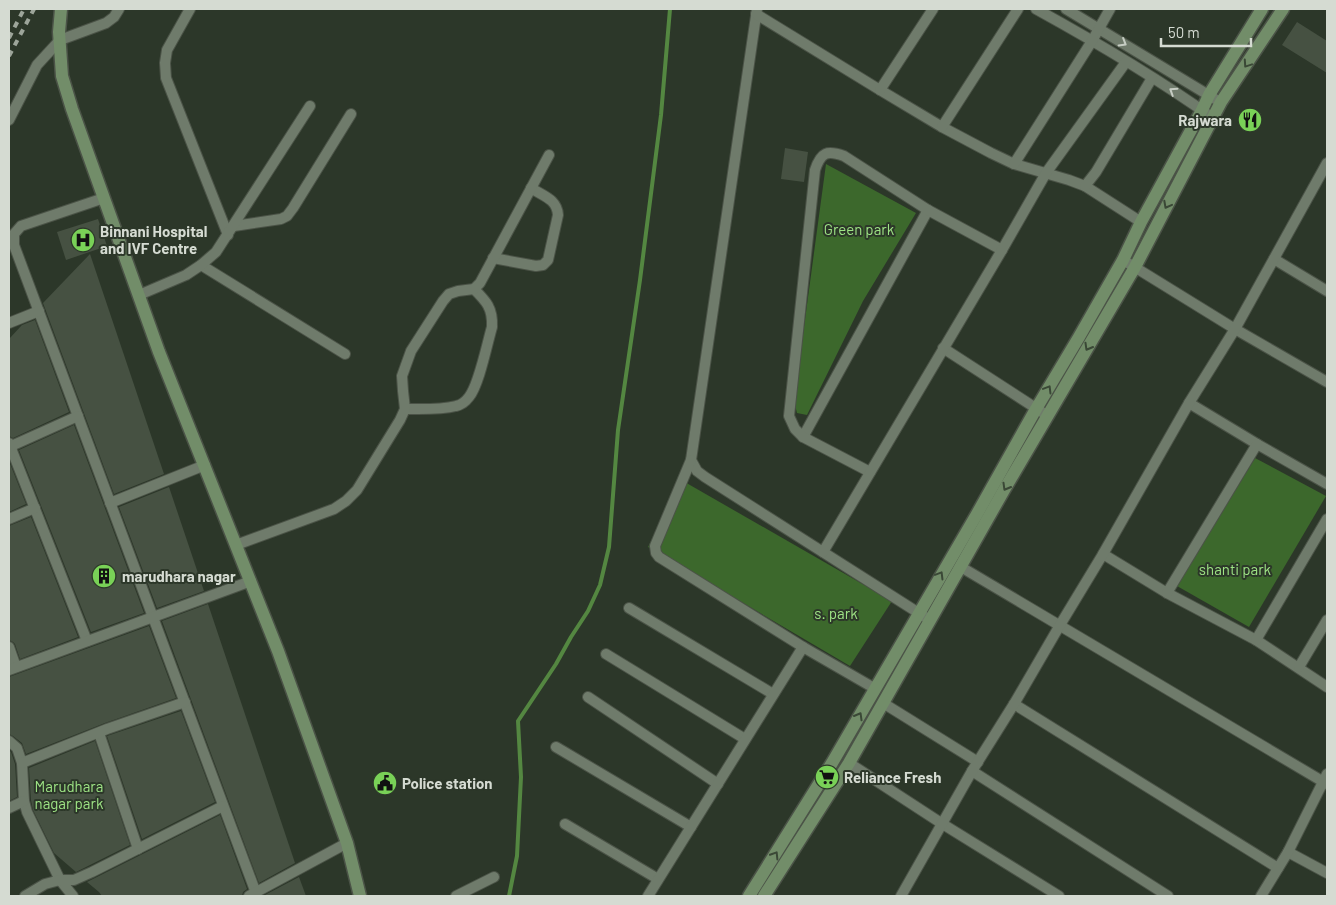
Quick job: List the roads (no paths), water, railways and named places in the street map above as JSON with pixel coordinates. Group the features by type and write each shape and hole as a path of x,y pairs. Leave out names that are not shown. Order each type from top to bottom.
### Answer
{"street":[{"path":"60,9 62,76 66,93 159,352 281,661 347,843 360,896"},
{"path":"9,120 37,65 60,40 106,23 120,9"},
{"path":"190,9 168,50 165,63 166,78 231,230"},
{"path":"880,90 933,9"},
{"path":"942,127 1018,9"},
{"path":"1036,9 1092,41 1213,118"},
{"path":"1066,9 1221,102"},
{"path":"1014,164 1092,41 1110,9"},
{"path":"749,896 832,763 977,514 1123,260 1141,222 1209,95 1262,9"},
{"path":"764,896 849,763 1004,490 1135,267 1221,102 1284,9"},
{"path":"874,688 803,647 659,557 656,553 655,546 691,460 757,11 880,90 942,127 1014,164 1085,186 1141,222"},
{"path":"823,552 1046,173 1126,62"},
{"path":"1085,186 1096,172 1152,78"},
{"path":"139,295 186,275 216,252 310,106"},
{"path":"231,230 275,221 287,216 294,208 351,114"},
{"path":"870,472 803,437 795,429 788,416 815,170 819,158 826,153 834,152 844,156 928,210 1002,250"},
{"path":"236,545 334,509 357,490 405,409 402,376 411,351 450,294 474,288 480,282 549,156"},
{"path":"901,896 975,766 1104,554 1190,403 1235,329 1327,163"},
{"path":"493,258 536,266 543,265 548,260 558,215 557,207 552,201 531,188"},
{"path":"104,198 21,226 14,234 14,245 185,702 223,806 252,895 347,843"},
{"path":"803,437 928,210"},
{"path":"1274,259 1327,292"},
{"path":"1123,260 1235,329 1327,382"},
{"path":"201,265 345,354"},
{"path":"405,409 458,406 470,396 476,383 493,321 487,303 474,288"},
{"path":"9,323 39,311"},
{"path":"944,348 1036,410 1048,416"},
{"path":"1190,403 1327,484"},
{"path":"78,416 9,445 87,641"},
{"path":"1167,593 1257,444"},
{"path":"691,460 697,471 705,478 930,620"},
{"path":"110,503 204,465"},
{"path":"9,519 35,508"},
{"path":"1256,640 1327,519"},
{"path":"1104,554 1167,593 1256,640 1327,687"},
{"path":"961,567 1326,780 1288,852 1261,896"},
{"path":"9,647 13,668 251,582"},
{"path":"629,608 773,694"},
{"path":"1299,667 1327,620"},
{"path":"648,896 803,647"},
{"path":"606,654 745,739"},
{"path":"588,696 718,784"},
{"path":"22,763 99,732 185,702"},
{"path":"883,704 1168,896"},
{"path":"1014,704 1278,868"},
{"path":"99,732 138,849"},
{"path":"9,741 17,748 22,763 24,801 27,812 60,880 73,896"},
{"path":"556,747 691,827"},
{"path":"849,763 941,824 1059,896"},
{"path":"9,808 24,801"},
{"path":"25,896 46,884 60,880 74,880 223,806"},
{"path":"565,824 658,879"},
{"path":"1288,852 1327,873"},
{"path":"456,896 494,877"}],"waterway":[{"path":"509,896 517,856 521,777 518,721 588,611 600,585 609,547 618,430 640,280 661,115 670,9"}],"railway":[{"path":"9,38 24,9"},
{"path":"9,56 34,9"}],"place":[{"name":"Rajwara","path":"1250,120"},
{"name":"Binnani Hospital and IVF Centre","path":"83,240"},
{"name":"marudhara nagar","path":"104,576"},
{"name":"Reliance Fresh","path":"827,777"},
{"name":"Police station","path":"385,783"}],"park label":[{"name":"Green park","path":"859,229"},
{"name":"shanti park","path":"1235,569"},
{"name":"s. park","path":"836,613"},
{"name":"Marudhara nagar park","path":"69,794"}]}
